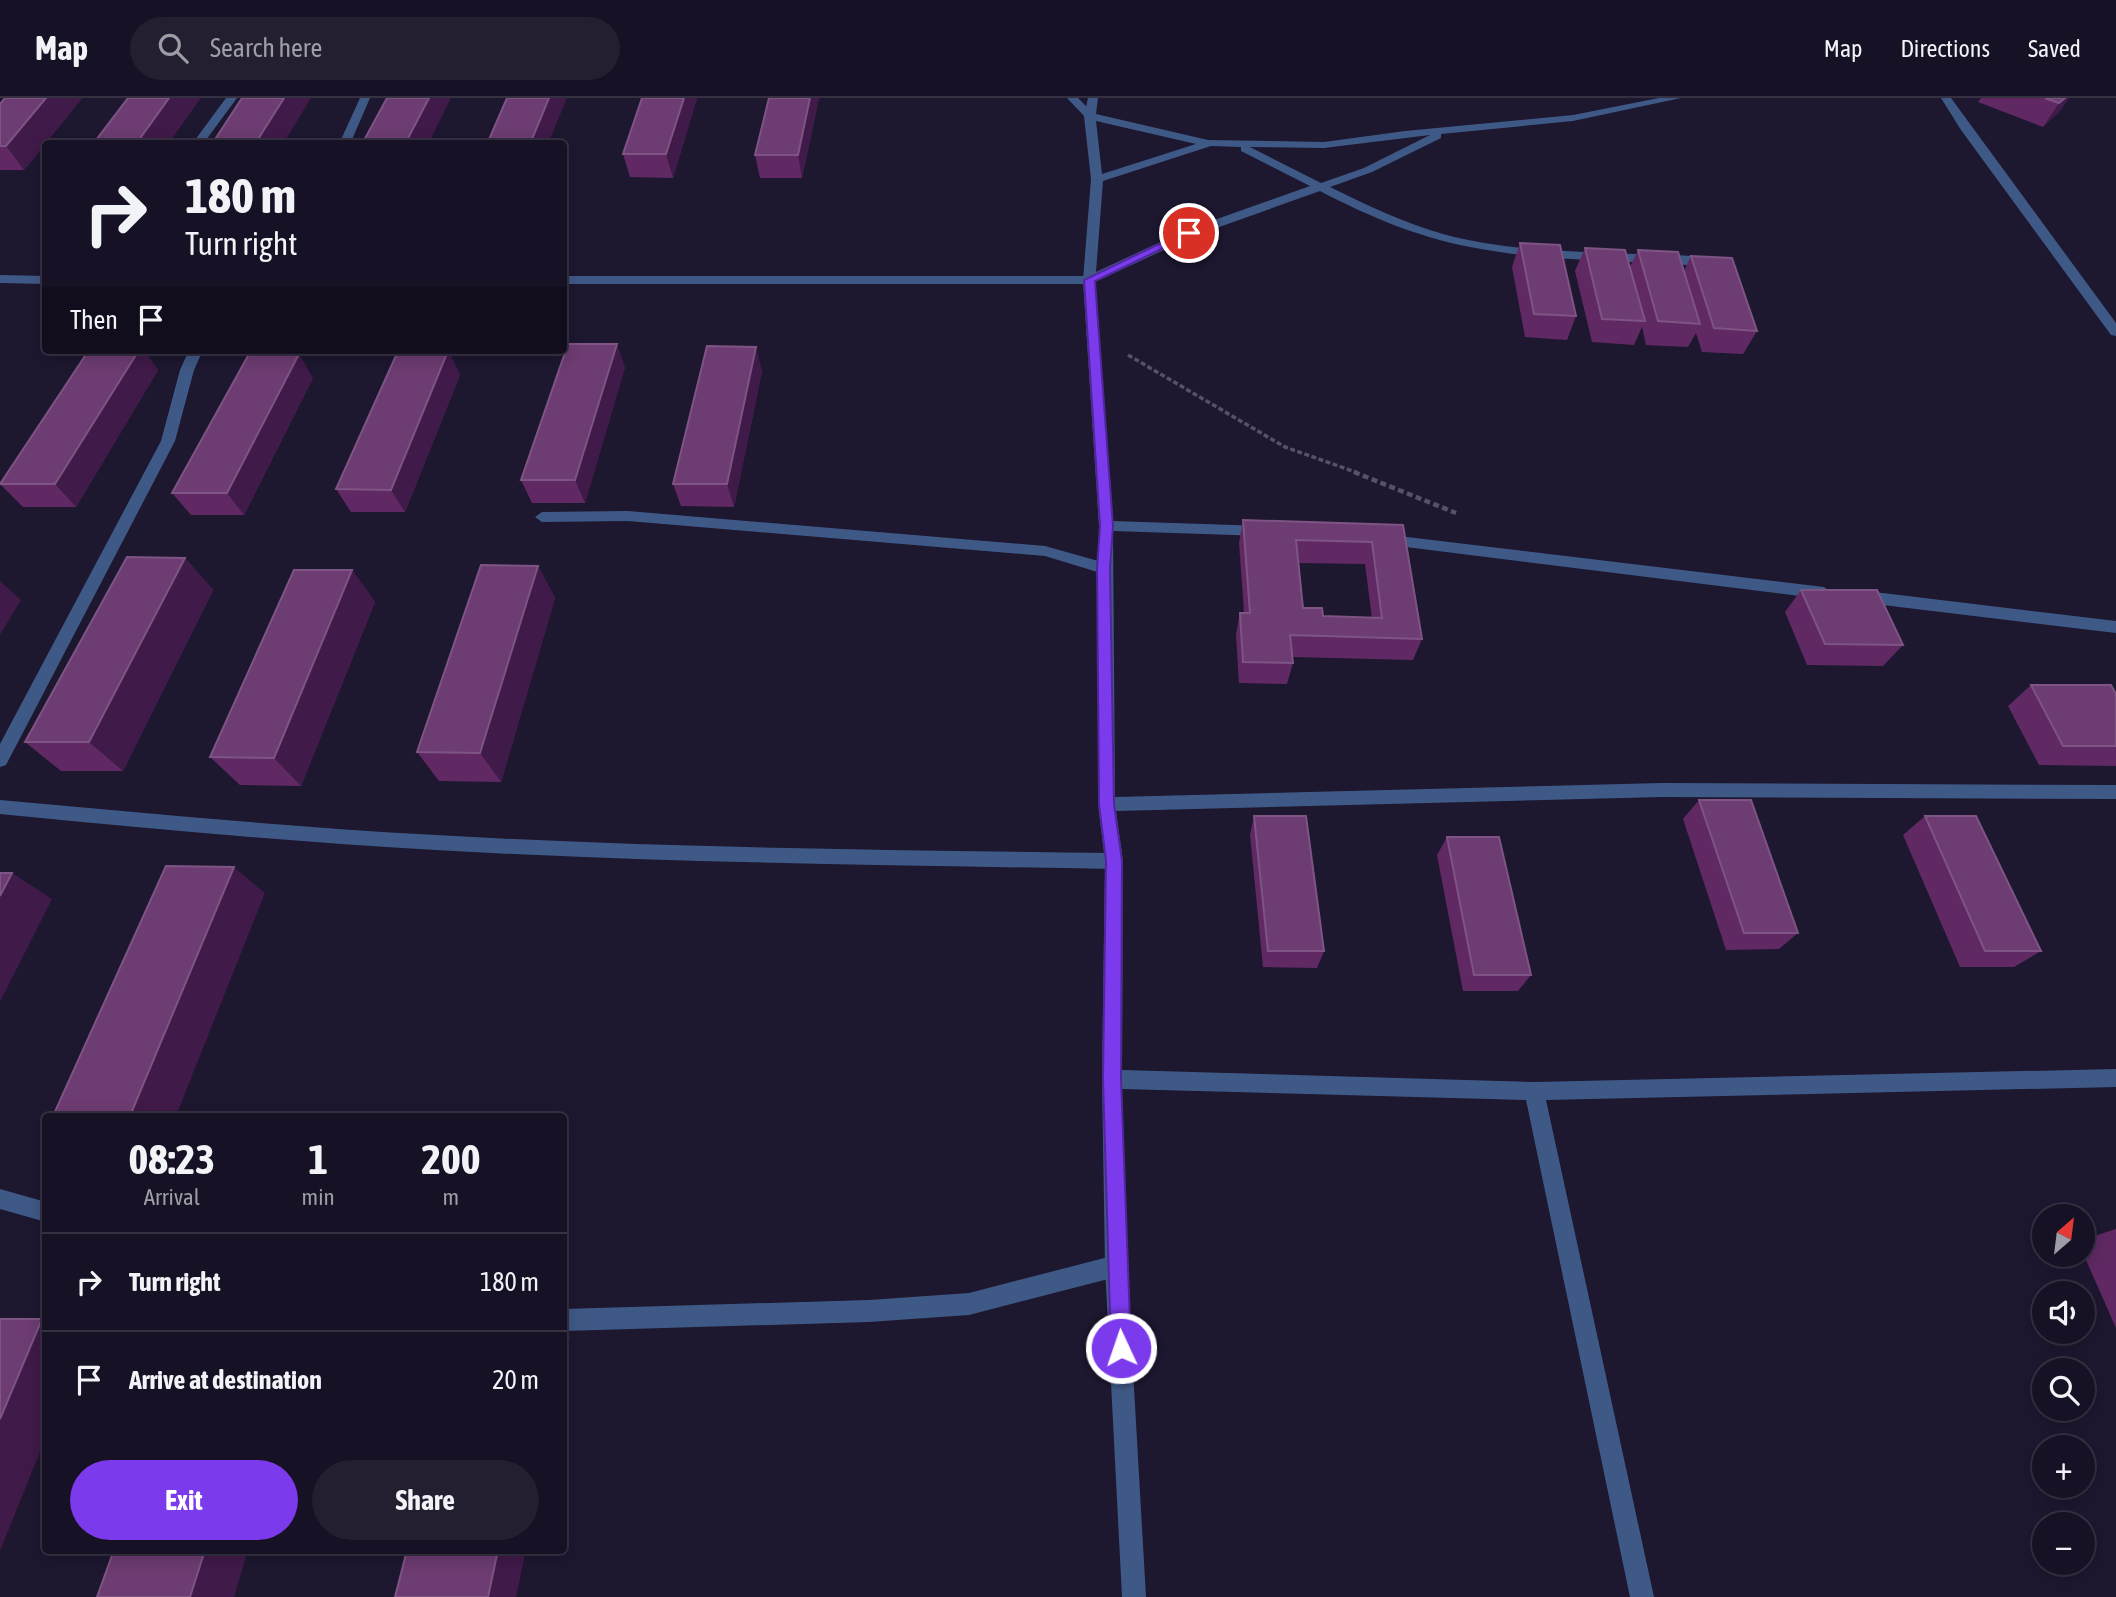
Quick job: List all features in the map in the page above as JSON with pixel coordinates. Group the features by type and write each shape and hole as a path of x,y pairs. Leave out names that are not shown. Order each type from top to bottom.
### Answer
{"street":[{"path":"200,140 232,98"},
{"path":"346,140 365,98"},
{"path":"1072,98 1091,107 1208,143 1239,146 1324,145 1405,134 1443,133 1573,118 1676,98"},
{"path":"1946,98 2116,332"},
{"path":"1091,107 1097,179 1089,280 1095,334 1106,526 1104,568 1107,804 1114,861 1112,1079 1116,1265 1134,1597"},
{"path":"567,280 1089,280 1189,233 1368,170 1443,133"},
{"path":"1097,179 1208,143"},
{"path":"1239,146 1318,187 1403,225 1470,244 1717,264"},
{"path":"0,279 42,280"},
{"path":"2092,300 2116,305"},
{"path":"0,760 167,440 194,354"},
{"path":"542,517 628,516 1045,551 1104,568"},
{"path":"1106,526 1274,531"},
{"path":"1369,538 2116,626"},
{"path":"1107,804 1662,790 2116,792"},
{"path":"0,807 338,837 546,848 742,855 1114,861"},
{"path":"1112,1079 1534,1091 2116,1078"},
{"path":"1534,1091 1642,1597"},
{"path":"0,1199 42,1211"},
{"path":"567,1320 869,1311 969,1304 1116,1265"}],"path":[{"path":"1095,334 1285,447 1467,517"}],"building":[{"path":"5,98 46,98 6,146 0,146 0,104"},
{"path":"128,98 169,98 139,140 96,140"},
{"path":"242,98 284,98 258,140 215,140"},
{"path":"387,98 429,98 407,140 364,140"},
{"path":"507,98 549,98 532,140 489,140"},
{"path":"642,98 684,98 666,154 623,154"},
{"path":"769,98 810,98 798,155 755,155"},
{"path":"2045,98 2065,98 2059,103"},
{"path":"1520,243 1560,245 1576,316 1534,314"},
{"path":"1585,248 1625,250 1645,321 1602,319"},
{"path":"1638,250 1678,252 1700,324 1658,321"},
{"path":"1691,256 1732,258 1757,331 1714,328"},
{"path":"568,344 617,344 575,480 521,480 565,354 567,354"},
{"path":"707,346 756,347 727,484 673,484"},
{"path":"86,354 136,354 55,484 0,484"},
{"path":"249,354 299,354 227,493 172,493"},
{"path":"397,354 447,354 391,490 336,489"},
{"path":"1243,520 1403,525 1422,639 1290,635 1293,663 1243,662 1240,613 1250,613","holes":["1296,540 1372,542 1382,618 1323,616 1322,608 1303,608"]},
{"path":"127,557 185,558 89,742 25,742"},
{"path":"481,565 538,566 480,753 417,752"},
{"path":"294,570 352,570 274,758 210,757"},
{"path":"1801,590 1877,590 1903,645 1825,644"},
{"path":"2031,685 2111,685 2116,694 2116,746 2063,746"},
{"path":"1699,800 1751,800 1798,933 1744,933"},
{"path":"1254,816 1306,816 1324,951 1268,951"},
{"path":"1925,816 1976,816 2041,951 1985,951"},
{"path":"1447,837 1499,837 1531,975 1474,975"},
{"path":"166,866 234,867 131,1113 54,1113"},
{"path":"0,873 12,873 0,896"},
{"path":"0,1319 42,1319 0,1419"},
{"path":"113,1554 204,1554 190,1597 97,1597"},
{"path":"406,1554 497,1554 488,1597 395,1597"}],"route":[{"path":"1121,1348 1116,1265 1112,1079 1114,861 1107,804 1104,568 1106,526 1095,334 1089,280 1189,233"}]}
